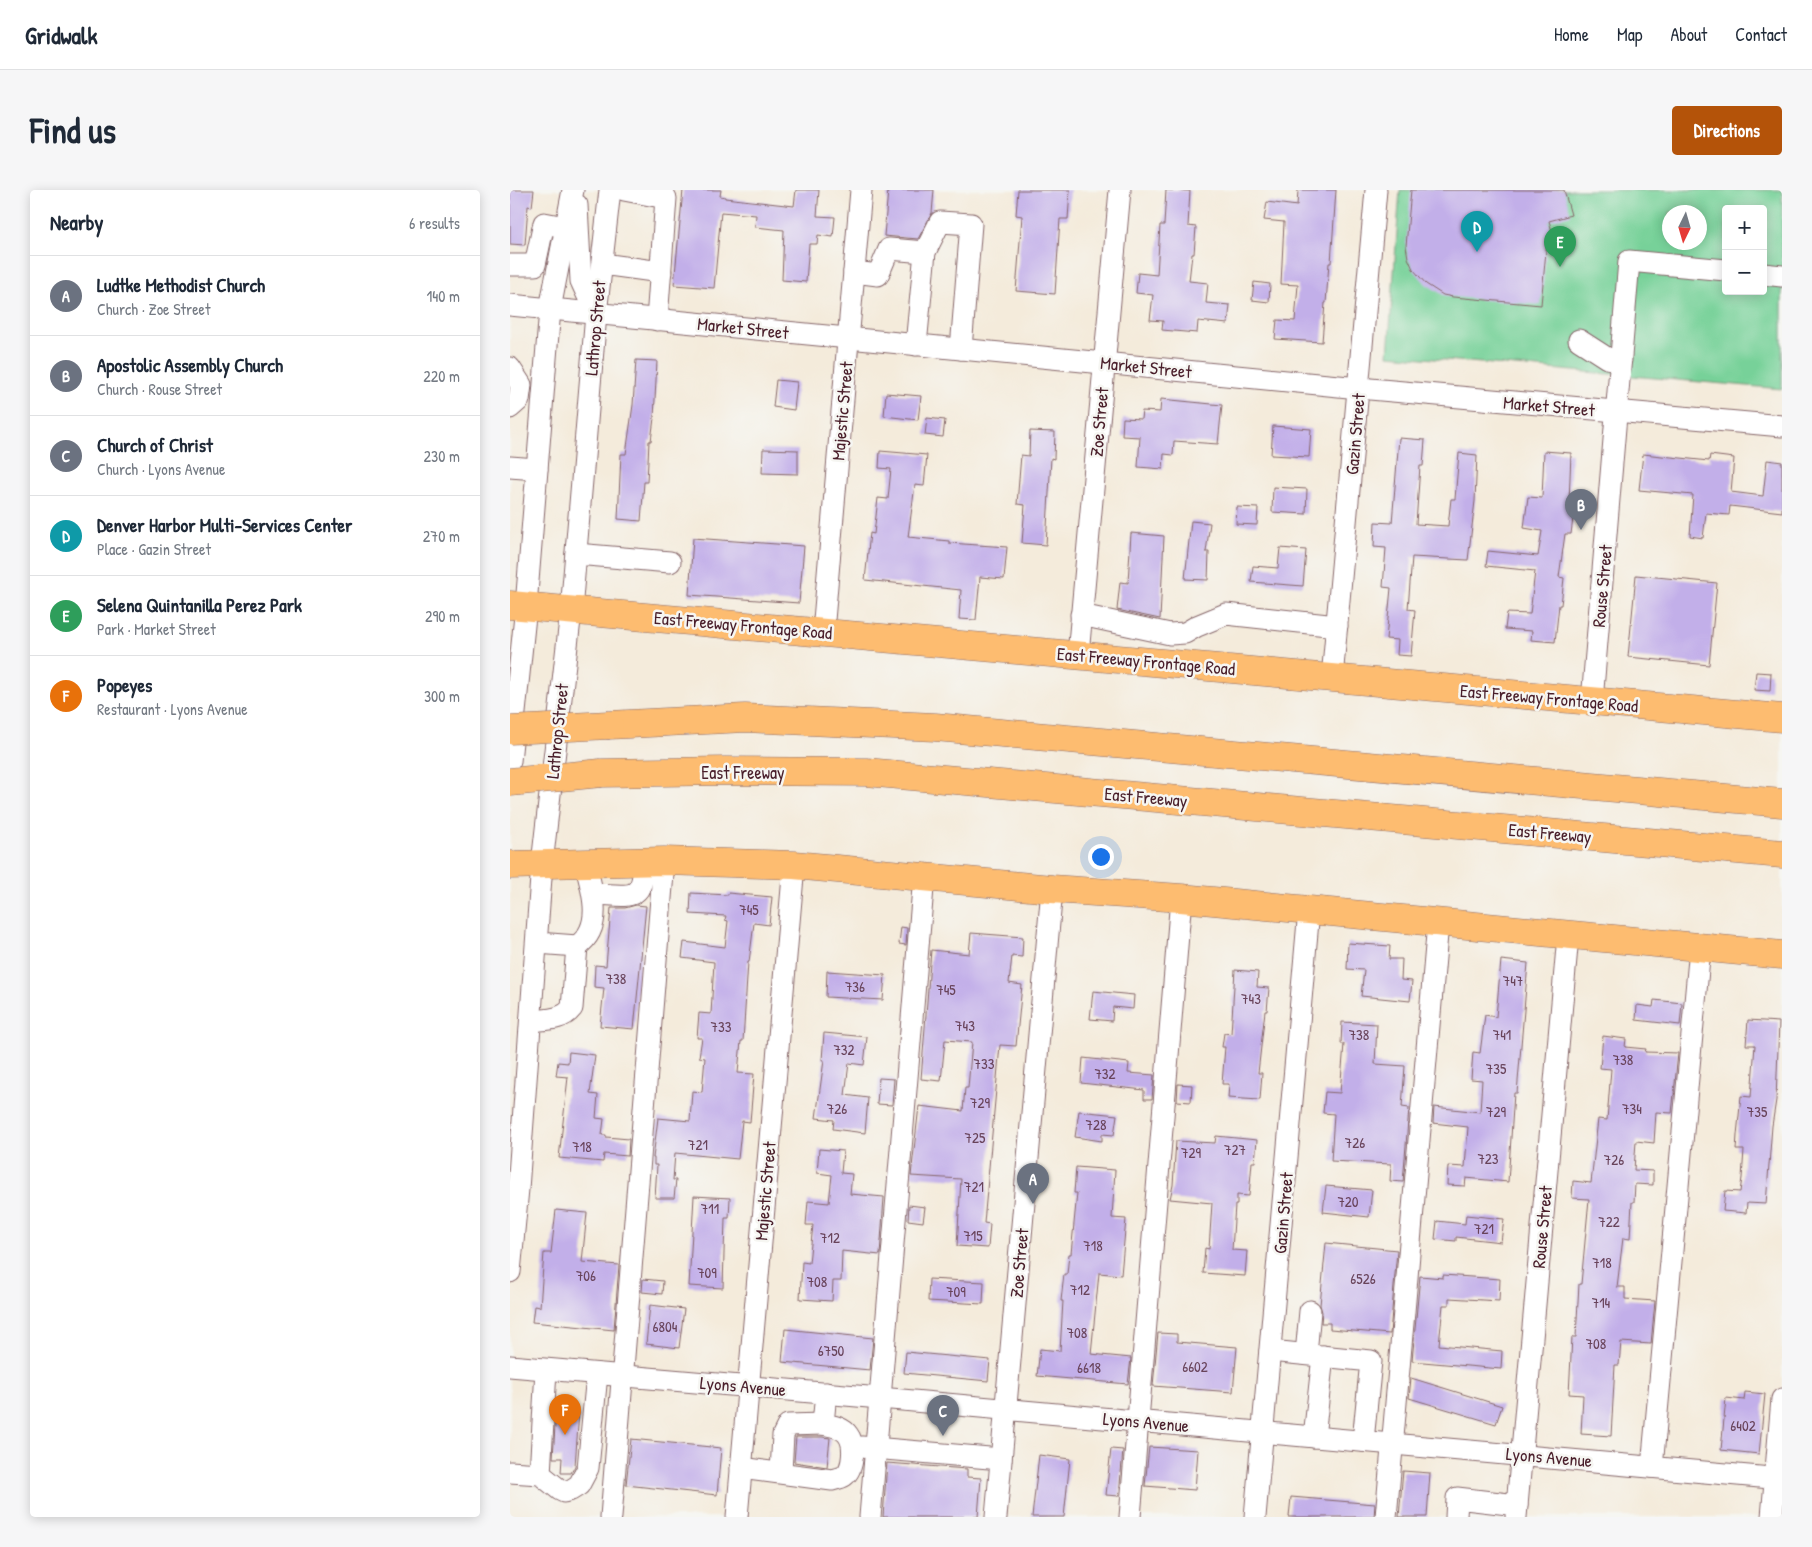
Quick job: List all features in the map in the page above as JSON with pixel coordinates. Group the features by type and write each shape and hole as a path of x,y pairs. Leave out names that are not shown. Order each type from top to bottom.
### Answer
{"main road":[{"name":"East Freeway Frontage Road","path":"518,605 1782,718"},
{"path":"510,730 744,718 934,727 1782,803"},
{"name":"East Freeway","path":"510,782 601,773 725,771 866,772 1782,854"},
{"path":"510,865 654,862 794,865 1052,889 1181,898 1782,955"}],"street":[{"path":"510,761 518,605 537,469 550,309 573,190"},
{"path":"577,190 581,281 596,314"},
{"name":"Lathrop Street","path":"510,1272 514,1188 531,1021 542,864 571,611 596,314 610,190"},
{"path":"624,190 666,198 657,320"},
{"name":"Majestic Street","path":"823,632 861,190"},
{"name":"Zoe Street","path":"1078,655 1120,190"},
{"name":"Gazin Street","path":"1332,678 1376,190"},
{"path":"916,345 925,252 940,222 971,224 961,350"},
{"path":"535,265 544,224 565,226"},
{"path":"854,272 878,275 889,249 925,252"},
{"name":"Rouse Street","path":"1592,701 1629,261 1722,270"},
{"path":"602,264 661,272"},
{"path":"510,266 557,266"},
{"path":"1767,274 1782,276"},
{"name":"Market Street","path":"510,305 1359,388 1782,426"},
{"path":"1579,340 1607,358 1621,360"},
{"path":"510,368 521,385 520,400 510,408"},
{"path":"510,468 537,469"},
{"path":"576,554 670,562"},
{"path":"1081,615 1170,634 1185,633 1226,614 1336,626"},
{"path":"594,894 629,895 637,892 643,878 654,862"},
{"path":"611,1517 621,1398 654,862"},
{"path":"537,943 577,946 583,942 591,928 595,909 594,894 585,863"},
{"name":"Majestic Street","path":"737,1517 794,865"},
{"path":"870,1517 924,876"},
{"name":"Zoe Street","path":"996,1517 1052,889"},
{"path":"1130,1517 1181,898"},
{"name":"Gazin Street","path":"1255,1517 1309,910"},
{"path":"1386,1517 1438,923"},
{"name":"Rouse Street","path":"1517,1511 1568,936"},
{"path":"531,1021 559,1018 566,1015 572,1008 577,946"},
{"path":"1652,1467 1700,948"},
{"path":"1310,1311 1314,1355 1314,1437"},
{"path":"1270,1351 1371,1361 1363,1441"},
{"name":"Lyons Avenue","path":"510,1366 1778,1478"},
{"path":"540,1474 546,1370"},
{"path":"510,1472 540,1474 564,1492 579,1485 588,1468 597,1374"},
{"path":"823,1424 826,1393"},
{"path":"1772,1517 1778,1478 1782,1399"},
{"path":"741,1468 832,1480 843,1477 849,1470 853,1446 848,1435 840,1428 823,1424 788,1424 783,1435 781,1472"},
{"path":"853,1446 1001,1459"},
{"path":"1456,1517 1457,1498 1517,1511"}],"green space":[{"path":"1400,190 1782,190 1782,389 1388,355"}],"building":[{"path":"510,190 534,190 532,207 528,206 525,245 510,244"},
{"path":"683,190 721,190 720,196 725,198 794,206 796,190 819,190 817,216 835,217 833,237 818,235 817,244 809,244 806,282 782,280 784,230 755,227 756,215 721,212 714,288 674,285"},
{"path":"888,190 934,190 932,213 918,239 884,236"},
{"path":"1018,190 1070,190 1068,219 1060,219 1055,294 1016,291 1022,216 1016,215"},
{"path":"1166,190 1190,191 1188,226 1196,227 1189,281 1208,283 1206,303 1230,305 1228,324 1198,321 1197,333 1162,330 1163,321 1150,320 1153,295 1136,293 1138,273 1157,275 1160,225 1164,225"},
{"path":"1298,190 1336,190 1331,263 1329,263 1322,342 1275,339 1277,320 1295,321 1298,285 1281,284 1284,222 1264,220 1267,202 1297,206"},
{"path":"1411,190 1564,190 1571,215 1549,221 1554,238 1547,240 1541,305 1453,297 1443,295 1426,284 1413,269 1408,258 1406,246"},
{"path":"1254,282 1270,284 1269,302 1252,300"},
{"path":"636,360 657,361 654,418 651,441 649,441 647,482 644,482 641,521 618,519 621,454 626,454 633,405"},
{"path":"776,380 797,382 794,410 773,407"},
{"path":"886,393 921,396 918,420 884,416"},
{"path":"1161,399 1222,405 1218,444 1174,441 1173,455 1164,454 1163,469 1138,467 1140,437 1122,436 1123,418 1141,419 1142,411 1160,412"},
{"path":"927,418 945,420 943,437 925,435"},
{"path":"1273,426 1311,429 1309,457 1271,455"},
{"path":"1030,431 1055,432 1054,459 1051,458 1046,545 1022,543 1025,505 1017,504 1021,455 1029,456"},
{"path":"1399,438 1425,440 1423,466 1420,466 1416,524 1448,526 1451,499 1455,499 1459,453 1477,455 1475,501 1468,560 1412,557 1408,609 1415,610 1411,656 1397,655 1398,640 1386,639 1391,588 1383,587 1386,548 1374,547 1375,522 1392,523"},
{"path":"763,449 798,450 798,474 762,473"},
{"path":"880,451 927,455 924,486 915,485 908,537 949,541 949,543 1007,547 1004,579 980,577 976,620 959,619 961,590 865,580 870,533 874,534 878,498 888,499 891,469 879,468"},
{"path":"1544,451 1571,453 1569,502 1575,503 1571,534 1565,534 1559,577 1564,578 1555,642 1531,640 1532,631 1505,629 1507,613 1530,614 1535,571 1486,566 1488,551 1538,556 1542,531 1524,528 1528,497 1542,498"},
{"path":"1643,454 1709,461 1710,455 1734,458 1731,492 1763,496 1767,460 1782,462 1782,512 1730,506 1729,515 1706,513 1703,538 1690,536 1693,495 1639,490"},
{"path":"1273,487 1307,489 1306,514 1272,512"},
{"path":"1237,507 1258,508 1257,525 1236,524"},
{"path":"1191,521 1210,523 1206,552 1209,552 1208,580 1185,579"},
{"path":"1131,533 1164,536 1160,619 1117,610 1120,582 1128,583"},
{"path":"693,538 804,546 799,603 689,595"},
{"path":"1280,548 1306,550 1303,586 1251,582 1253,566 1278,568"},
{"path":"1636,575 1717,583 1709,665 1628,657"},
{"path":"1756,672 1771,673 1770,691 1754,690"},
{"path":"691,893 728,895 728,893 772,897 769,925 754,923 748,962 743,1041 741,1041 738,1073 754,1074 750,1122 742,1121 738,1159 675,1153 673,1180 676,1180 674,1198 655,1198 657,1165 654,1165 653,1158 658,1118 690,1121 692,1091 702,1092 705,1058 699,1057 702,1038 697,1038 699,1013 711,1014 714,962 682,958 684,942 725,947 728,921 725,920 726,916 690,914"},
{"path":"636,905 646,906 634,1029 600,1026 604,988 594,987 595,965 606,966 611,908 625,908"},
{"path":"901,927 907,928 906,945 899,944"},
{"path":"971,933 1023,937 1022,957 1012,956 1009,983 1022,985 1016,1046 1000,1045 984,1223 990,1224 988,1248 957,1246 961,1179 911,1176 919,1106 963,1111 965,1088 968,1088 972,1042 945,1040 941,1081 921,1079 931,950 969,954"},
{"path":"1348,943 1390,946 1389,959 1402,959 1401,980 1412,981 1410,1001 1361,996 1364,970 1347,969"},
{"path":"1501,960 1528,963 1517,1093 1514,1093 1508,1182 1466,1178 1465,1186 1447,1185 1448,1166 1465,1167 1468,1127 1433,1123 1434,1107 1480,1112 1482,1080 1471,1079 1473,1052 1480,1053 1485,1015 1496,1017"},
{"path":"1235,970 1258,972 1257,987 1269,988 1258,1073 1262,1073 1260,1100 1228,1098 1229,1084 1222,1084 1225,1047 1222,1047 1224,1033 1231,1034"},
{"path":"827,971 885,975 883,1000 826,997"},
{"path":"1093,991 1134,995 1133,1009 1113,1007 1112,1021 1090,1019"},
{"path":"1654,1000 1682,1003 1680,1025 1636,1020 1637,1005 1653,1007"},
{"path":"1748,1020 1779,1022 1776,1100 1766,1204 1747,1203 1746,1213 1723,1211 1725,1191 1740,1192 1742,1178 1744,1150 1736,1150 1737,1135 1741,1096 1751,1097 1755,1045 1746,1045"},
{"path":"1342,1022 1377,1024 1375,1064 1405,1066 1402,1107 1409,1108 1403,1182 1390,1181 1391,1164 1331,1161 1334,1114 1323,1113 1325,1092 1340,1093 1344,1044 1341,1044"},
{"path":"824,1033 867,1037 864,1065 849,1063 845,1095 868,1098 865,1133 833,1129 834,1120 816,1118 824,1060 822,1060"},
{"path":"1603,1036 1626,1039 1625,1047 1646,1049 1645,1052 1678,1053 1672,1113 1656,1112 1654,1143 1636,1141 1634,1170 1653,1171 1653,1185 1635,1184 1630,1239 1623,1238 1617,1287 1625,1287 1625,1299 1655,1301 1651,1344 1621,1342 1619,1365 1615,1365 1611,1436 1581,1434 1583,1395 1569,1394 1572,1337 1576,1337 1579,1284 1581,1284 1589,1199 1572,1198 1573,1181 1591,1183 1598,1119 1607,1120 1611,1069 1600,1068"},
{"path":"569,1052 595,1055 590,1094 598,1095 596,1118 604,1119 602,1135 629,1139 628,1156 604,1154 603,1162 559,1158 568,1077 556,1076 558,1062 568,1063"},
{"path":"1083,1058 1129,1063 1128,1073 1154,1075 1152,1099 1144,1099 1144,1090 1081,1083"},
{"path":"879,1078 894,1079 892,1105 877,1104"},
{"path":"1178,1084 1192,1085 1191,1102 1177,1101"},
{"path":"1079,1111 1117,1115 1114,1135 1102,1134 1102,1141 1075,1137"},
{"path":"1216,1136 1257,1140 1255,1162 1252,1162 1249,1196 1237,1195 1237,1205 1235,1205 1232,1250 1247,1251 1245,1276 1203,1273 1205,1248 1209,1249 1212,1203 1170,1199 1173,1185 1176,1141 1215,1143"},
{"path":"819,1149 843,1151 841,1173 852,1174 850,1194 884,1197 880,1255 842,1251 841,1281 833,1281 832,1301 800,1299 802,1262 809,1263 813,1225 806,1225 808,1201 829,1203 832,1175 817,1173"},
{"path":"1076,1167 1115,1170 1112,1218 1126,1219 1121,1275 1099,1273 1091,1354 1131,1358 1128,1384 1037,1376 1040,1349 1060,1351 1063,1301 1061,1301 1064,1274 1067,1274 1069,1254 1071,1254 1077,1193 1074,1193"},
{"path":"1326,1186 1372,1190 1369,1217 1323,1212"},
{"path":"694,1196 730,1198 729,1218 725,1218 723,1288 689,1286"},
{"path":"909,1205 925,1207 923,1222 908,1220"},
{"path":"556,1210 587,1213 582,1262 619,1265 614,1330 532,1322 534,1306 540,1307 544,1253 551,1253"},
{"path":"1466,1215 1504,1219 1501,1242 1456,1237 1456,1241 1435,1239 1437,1221 1465,1224"},
{"path":"1326,1243 1397,1250 1390,1334 1330,1329 1330,1323 1321,1323 1322,1312 1320,1305"},
{"path":"1443,1275 1500,1279 1499,1301 1449,1298 1449,1305 1443,1305 1439,1345 1502,1351 1501,1369 1412,1361 1420,1276 1443,1278"},
{"path":"643,1279 663,1281 662,1294 642,1292"},
{"path":"929,1279 984,1282 983,1304 928,1301"},
{"path":"650,1305 684,1309 679,1348 646,1344"},
{"path":"785,1329 873,1338 870,1370 782,1362"},
{"path":"1158,1333 1177,1334 1177,1342 1237,1347 1233,1392 1153,1386"},
{"path":"906,1352 990,1360 988,1381 904,1373"},
{"path":"1411,1378 1502,1406 1496,1424 1409,1398"},
{"path":"1745,1392 1765,1394 1759,1454 1721,1450 1726,1398 1744,1400"},
{"path":"556,1410 579,1412 575,1466 571,1473 561,1473 562,1458 553,1458"},
{"path":"796,1437 830,1438 827,1467 794,1462"},
{"path":"631,1439 721,1448 717,1495 626,1485"},
{"path":"1149,1447 1198,1450 1195,1490 1145,1486"},
{"path":"1111,1449 1123,1450 1119,1496 1106,1495"},
{"path":"1039,1455 1070,1459 1064,1517 1032,1517"},
{"path":"887,1463 967,1469 967,1477 981,1478 978,1517 883,1517"},
{"path":"1403,1471 1430,1473 1427,1517 1399,1517"},
{"path":"1291,1497 1375,1504 1374,1517 1289,1517"}],"place":[{"name":"Denver Harbor Multi-Services Center","path":"1477,252"},
{"name":"Selena Quintanilla Perez Park","path":"1560,267"},
{"name":"Apostolic Assembly Church","path":"1581,530"},
{"name":"Ludtke Methodist Church","path":"1033,1204"},
{"name":"Popeyes","path":"565,1435"},
{"name":"Church of Christ","path":"943,1436"}]}
